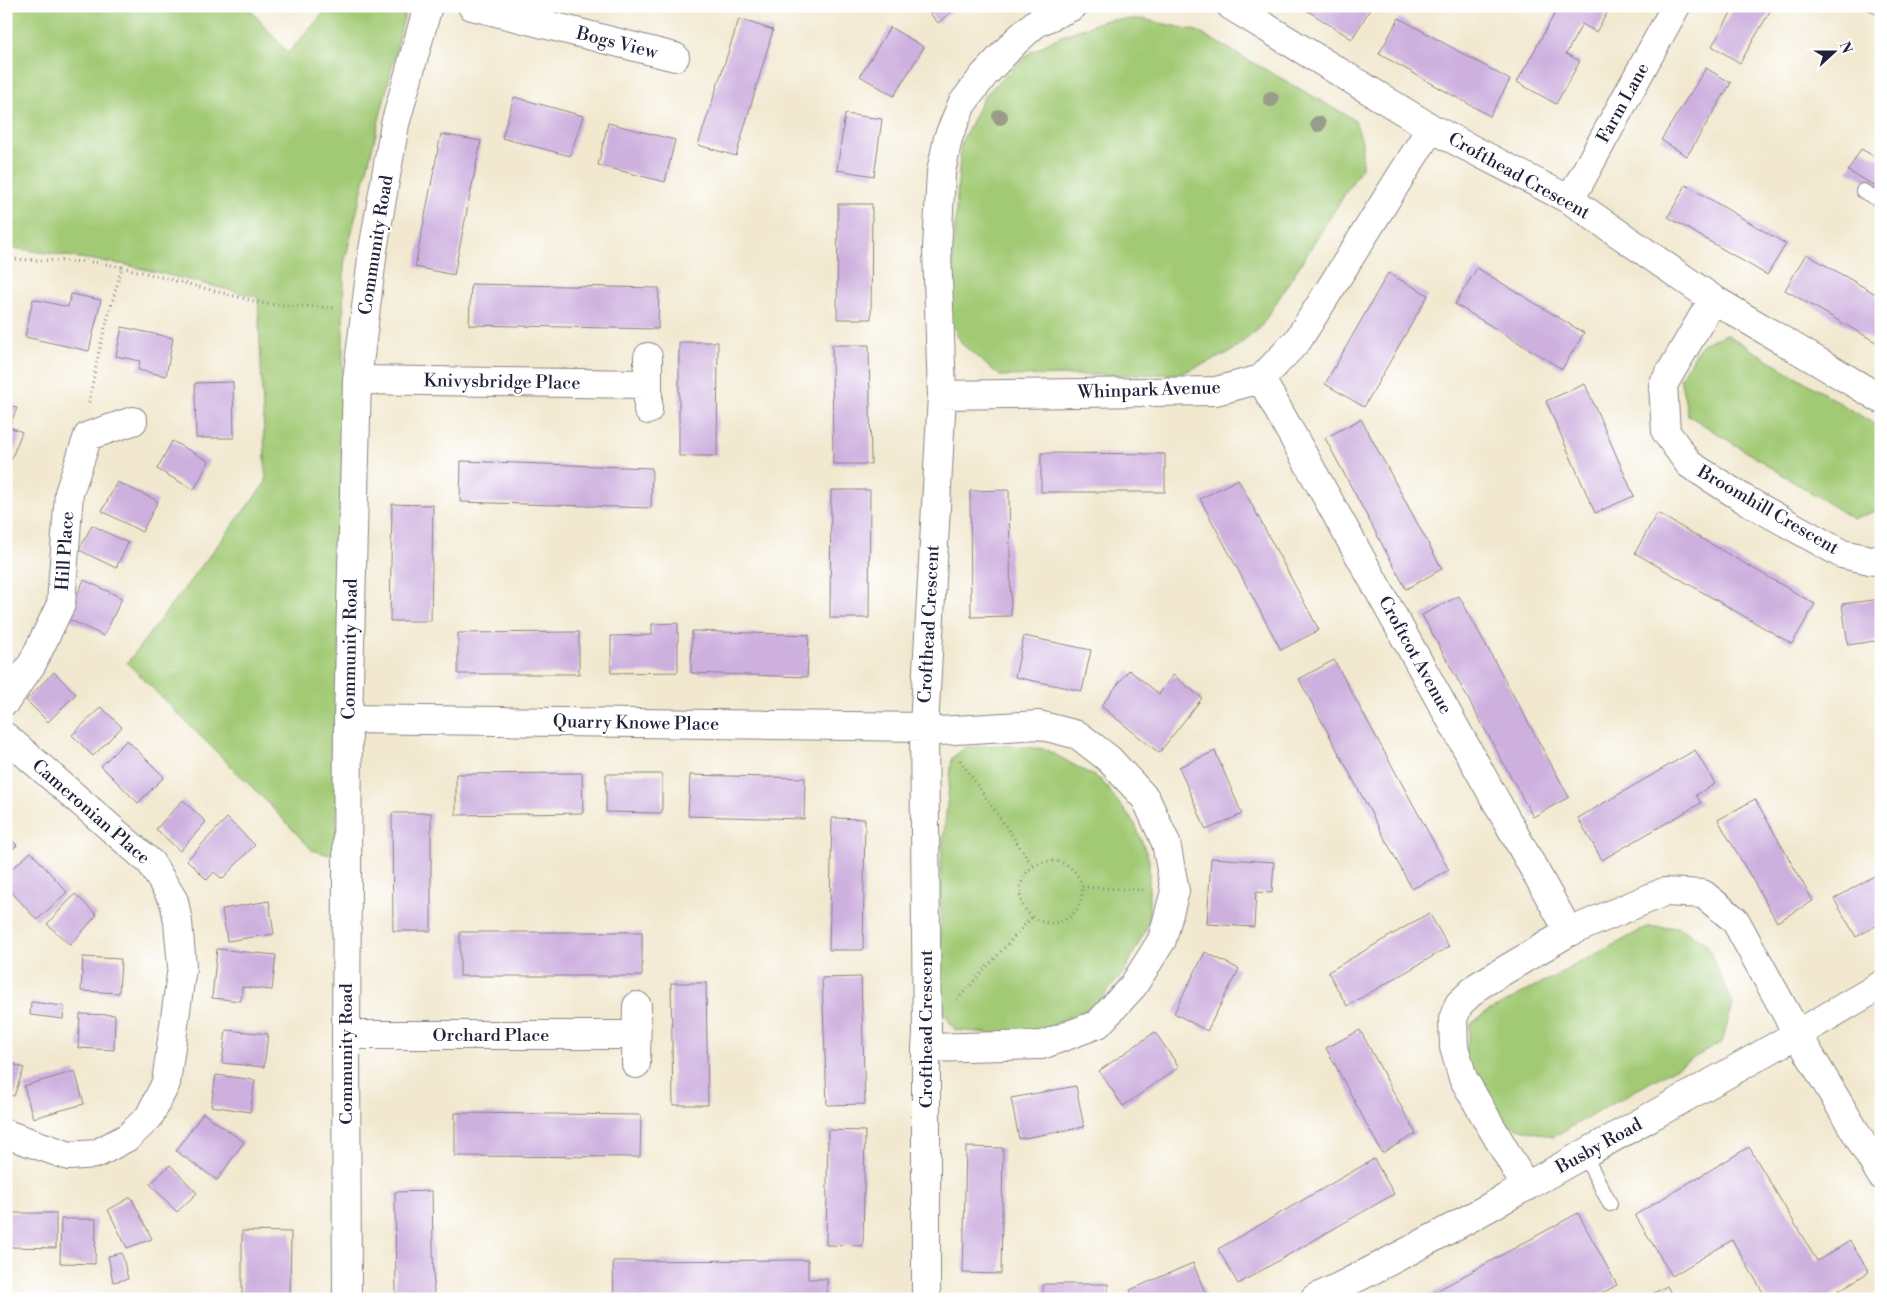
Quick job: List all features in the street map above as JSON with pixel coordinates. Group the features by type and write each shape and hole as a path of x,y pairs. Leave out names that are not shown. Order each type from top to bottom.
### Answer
{"street":[{"name":"Community Road","path":"347,1299 348,719 357,380 373,250 395,124 428,6"},
{"name":"Bogs View","path":"472,6 676,57"},
{"name":"Crofthead Crescent","path":"926,1299 927,1041 932,729 942,395 937,250 941,172 948,138 962,104 999,58 1036,23 1073,6"},
{"name":"Crofthead Crescent","path":"1231,6 1431,128 1570,200 1713,299 1881,399"},
{"name":"Farm Lane","path":"1570,200 1676,6"},
{"path":"1262,379 1298,340 1431,128"},
{"name":"Broomhill Crescent","path":"1713,299 1663,385 1666,432 1689,464 1744,499 1842,554 1875,561 1881,557"},
{"name":"Knivysbridge Place","path":"357,380 647,397 648,357"},
{"name":"Whinpark Avenue","path":"942,395 1216,391 1262,379"},
{"name":"Croftcot Avenue","path":"1262,379 1569,932"},
{"path":"88,436 133,421"},
{"name":"Hill Place","path":"6,701 32,664 61,604 69,493 88,436"},
{"name":"Quarry Knowe Place","path":"348,719 932,729 1039,725 1078,735 1109,759 1146,799 1166,843 1175,891"},
{"name":"Cameronian Place","path":"6,737 152,864 174,901 182,967 166,1083 149,1117 128,1137 96,1154 69,1156 6,1134"},
{"path":"927,1041 1042,1045 1098,1024 1133,986 1162,940 1175,891"},
{"path":"1526,1187 1463,1078 1454,1046 1453,1019 1458,1004 1478,986 1569,932 1664,892 1703,894 1735,920 1798,1035 1881,1175"},
{"name":"Busby Road","path":"1314,1299 1377,1269 1526,1187 1798,1035 1881,985"},
{"path":"636,1064 638,1006"},
{"name":"Orchard Place","path":"346,1035 636,1035"}],"lane":[{"path":"1863,191 1881,201"},
{"path":"1584,1154 1610,1204"}],"path":[{"path":"6,259 94,262 122,267 265,304 365,310"},
{"path":"88,436 88,400 122,267"},
{"path":"932,729 1033,866"},
{"path":"1046,861 1060,862 1077,873 1082,887 1081,902 1077,911 1061,922 1046,923 1032,917 1025,910 1020,900 1021,884 1026,873 1033,866 1046,861"},
{"path":"1082,887 1175,891"},
{"path":"927,1041 1032,917"}],"green space":[{"path":"6,6 247,6 288,53 330,6 407,6 344,264 336,857 312,850 263,798 127,663 266,482 258,297 127,265 6,247"},
{"path":"1142,19 1197,31 1355,120 1362,142 1362,167 1260,328 1229,353 1180,374 1000,376 962,344 948,318 961,143 985,95 1028,54 1059,37 1106,20"},
{"path":"1726,334 1881,428 1881,509 1853,519 1688,415 1680,378 1702,344"},
{"path":"1003,745 1045,749 1101,780 1135,824 1149,860 1149,923 1124,972 1096,1005 1043,1030 998,1034 955,1030 940,1007 941,861 952,758 966,747"},
{"path":"1647,927 1678,927 1705,942 1733,1004 1722,1042 1553,1137 1518,1128 1489,1115 1464,1062 1471,1024 1485,1013"}],"building":[{"path":"924,6 958,6 938,23"},
{"path":"1300,6 1372,6 1352,39"},
{"path":"1559,6 1611,6 1596,32 1582,24 1566,54 1580,61 1556,104 1517,82"},
{"path":"1735,6 1773,6 1740,63 1712,46"},
{"path":"1863,6 1881,6 1881,18"},
{"path":"1399,18 1510,80 1490,116 1379,54"},
{"path":"739,19 773,30 736,156 698,145"},
{"path":"890,27 924,47 894,96 860,76"},
{"path":"1706,68 1731,83 1687,156 1661,140"},
{"path":"514,97 583,116 570,156 502,138"},
{"path":"845,114 882,119 874,176 837,170"},
{"path":"608,123 675,140 665,182 598,165"},
{"path":"441,134 481,141 454,275 415,267"},
{"path":"1861,149 1881,160 1881,189 1848,171"},
{"path":"1686,185 1786,244 1767,275 1668,217"},
{"path":"838,204 872,204 871,319 837,319"},
{"path":"1806,254 1881,297 1881,345 1785,290"},
{"path":"1477,268 1584,333 1562,369 1455,304"},
{"path":"1388,273 1428,295 1364,407 1325,384"},
{"path":"471,284 659,288 658,329 469,325"},
{"path":"71,294 101,300 89,351 25,337 33,299 68,307"},
{"path":"122,327 173,338 166,376 138,370 140,361 116,356"},
{"path":"679,342 718,342 717,456 679,456"},
{"path":"832,345 869,345 871,464 833,464"},
{"path":"233,382 234,438 196,438 195,383"},
{"path":"1585,384 1634,496 1595,513 1546,401"},
{"path":"6,403 17,408 9,427 22,432 11,460 6,458"},
{"path":"1361,419 1442,569 1406,589 1325,438"},
{"path":"172,441 209,461 194,490 157,469"},
{"path":"1041,453 1165,454 1165,492 1041,492"},
{"path":"461,461 652,468 651,508 460,502"},
{"path":"1238,479 1319,630 1281,650 1200,499"},
{"path":"117,482 158,501 142,532 102,511"},
{"path":"831,490 870,490 869,618 830,618"},
{"path":"1009,490 1011,616 971,617 970,491"},
{"path":"392,504 433,505 431,621 390,621"},
{"path":"1657,513 1815,604 1792,644 1635,553"},
{"path":"92,525 128,543 116,568 79,550"},
{"path":"84,580 122,598 104,636 66,618"},
{"path":"1459,596 1569,797 1533,817 1422,615"},
{"path":"1881,599 1881,640 1848,645 1842,604"},
{"path":"678,623 678,672 611,673 611,636 652,635 652,624"},
{"path":"692,631 809,635 807,677 691,673"},
{"path":"579,632 579,674 458,674 458,633"},
{"path":"1024,636 1091,650 1082,691 1015,677"},
{"path":"1334,660 1449,870 1412,889 1299,679"},
{"path":"1129,670 1159,694 1173,675 1202,698 1159,753 1101,706"},
{"path":"54,672 76,694 48,722 26,700"},
{"path":"101,707 122,727 93,756 72,735"},
{"path":"127,740 164,777 138,803 101,766"},
{"path":"1695,750 1715,784 1696,795 1701,803 1602,860 1578,818"},
{"path":"1215,751 1242,814 1206,830 1179,767"},
{"path":"582,773 583,813 456,815 456,774"},
{"path":"606,774 662,774 662,813 606,812"},
{"path":"690,775 805,778 804,819 688,816"},
{"path":"1755,799 1813,901 1777,922 1718,820"},
{"path":"183,800 206,822 180,851 156,829"},
{"path":"392,813 431,813 431,931 393,931"},
{"path":"227,818 255,845 222,879 214,872 207,880 187,860"},
{"path":"832,818 865,819 863,950 829,950"},
{"path":"6,835 17,845 6,856"},
{"path":"31,852 67,892 37,920 6,886 6,874"},
{"path":"1211,858 1274,862 1272,893 1256,892 1254,927 1207,924"},
{"path":"1881,872 1881,923 1856,937 1834,899"},
{"path":"75,894 97,915 70,945 47,924"},
{"path":"269,901 274,934 227,941 222,909"},
{"path":"1429,913 1449,947 1347,1006 1328,972"},
{"path":"460,932 642,932 642,976 460,976"},
{"path":"217,949 276,955 272,990 242,987 241,1001 212,998"},
{"path":"1205,952 1239,969 1207,1031 1174,1013"},
{"path":"83,957 121,959 119,993 81,991"},
{"path":"861,977 865,1104 827,1105 822,978"},
{"path":"671,983 706,983 708,1105 673,1105"},
{"path":"31,1002 64,1006 63,1019 30,1015"},
{"path":"80,1014 115,1015 114,1050 78,1048"},
{"path":"226,1030 268,1034 264,1067 222,1063"},
{"path":"1360,1030 1416,1134 1382,1153 1326,1048"},
{"path":"1155,1032 1179,1067 1123,1106 1099,1071"},
{"path":"8,1062 24,1068 14,1096 6,1094 6,1067"},
{"path":"75,1071 84,1104 33,1118 24,1086"},
{"path":"216,1075 255,1080 250,1112 211,1106"},
{"path":"1076,1086 1084,1127 1019,1139 1011,1098"},
{"path":"203,1113 244,1142 217,1180 176,1151"},
{"path":"455,1113 641,1115 640,1157 455,1156"},
{"path":"828,1130 865,1131 863,1246 826,1245"},
{"path":"966,1147 1003,1148 1001,1274 963,1273"},
{"path":"1749,1147 1817,1261 1850,1241 1869,1272 1825,1299 1767,1299 1732,1240 1672,1276 1635,1215"},
{"path":"1374,1159 1394,1194 1238,1284 1218,1249"},
{"path":"170,1165 197,1193 177,1212 150,1184"},
{"path":"432,1191 434,1299 396,1299 395,1192"},
{"path":"131,1197 152,1239 127,1248 108,1210"},
{"path":"9,1213 56,1213 56,1248 9,1247"},
{"path":"1578,1213 1617,1285 1591,1299 1422,1299"},
{"path":"61,1219 96,1219 95,1264 60,1263"},
{"path":"242,1231 291,1232 290,1299 242,1299"},
{"path":"122,1253 128,1279 113,1282 108,1256"},
{"path":"808,1260 808,1279 827,1279 827,1299 614,1299 613,1261"},
{"path":"1193,1263 1206,1295 1197,1299 1134,1299 1130,1290"},
{"path":"1043,1284 1108,1284 1108,1299 1043,1299"},
{"path":"1667,1286 1674,1299 1643,1299"}]}
